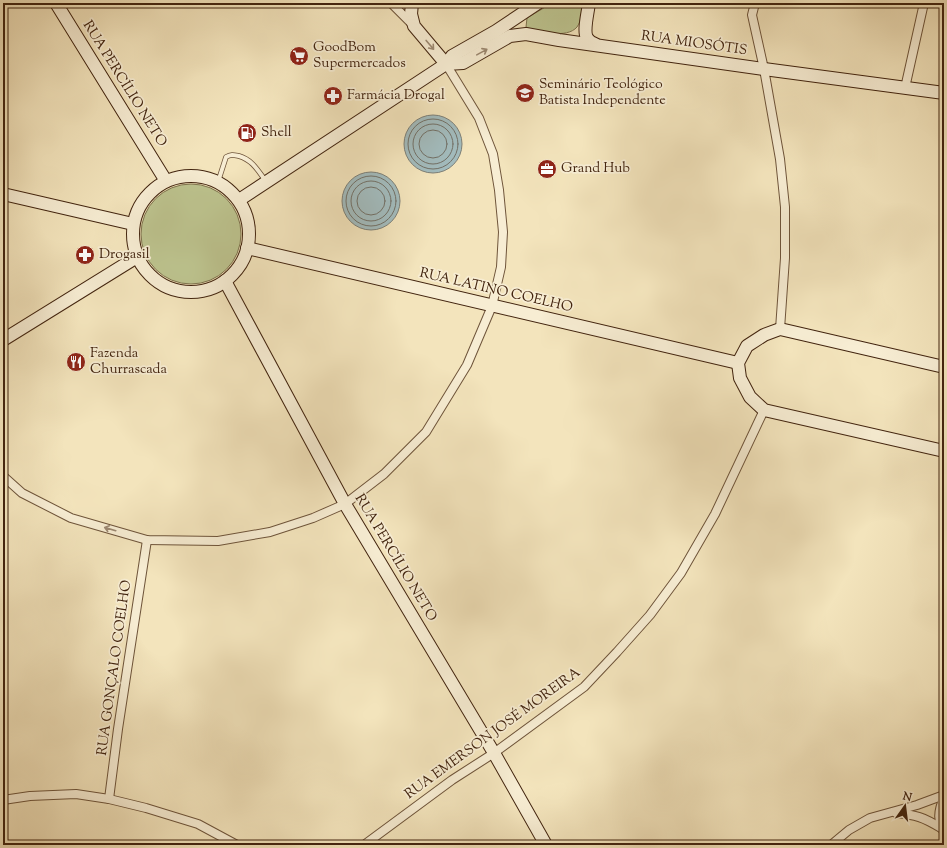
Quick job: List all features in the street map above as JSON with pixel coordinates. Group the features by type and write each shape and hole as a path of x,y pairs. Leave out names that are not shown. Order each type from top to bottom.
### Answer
{"street":[{"name":"RUA PERCÍLIO NETO","path":"56,3 166,181"},
{"path":"3,476 22,493 71,518 147,540 218,541 270,532 313,518 345,504 384,474 426,432 467,365 492,306 501,267 503,232 499,190 493,154 479,118 446,64 414,26 391,3"},
{"path":"412,3 414,26"},
{"path":"239,200 446,64 452,56 496,31 538,3"},
{"path":"755,3 752,15 764,69 780,159 785,207 785,258 780,329"},
{"path":"905,88 924,3"},
{"path":"588,4 586,34 588,39 595,44"},
{"path":"525,11 522,19 522,25 526,34"},
{"path":"559,40 569,36 586,25"},
{"name":"RUA MIOSÓTIS","path":"446,64 463,63 510,36 526,34 764,69 944,93"},
{"path":"192,176 206,177 218,182 230,190 239,200 245,211 248,223 249,236 247,248 239,267 225,281 212,288 197,292 182,292 168,288 155,280 144,270 137,257 133,246 132,235 136,213 144,198 156,186 166,181 179,177 192,176"},
{"path":"3,194 133,224"},
{"name":"RUA LATINO COELHO","path":"247,248 738,363"},
{"path":"3,340 137,257"},
{"name":"RUA PERCÍLIO NETO","path":"225,281 345,504 494,753 546,845"},
{"path":"944,367 780,329 764,335 747,346 738,363 740,378 750,397 764,410 927,450 944,451"},
{"name":"RUA EMERSON JOSÉ MOREIRA","path":"364,845 452,780 494,753 584,687 618,652 650,615 681,573 715,514 764,410"},
{"name":"RUA GONÇALO COELHO","path":"109,799 118,729 147,540"},
{"path":"3,800 30,796 76,794 109,799 146,808 198,824 236,845"},
{"path":"831,845 849,830 870,818 917,805 944,795"},
{"path":"943,830 939,817 939,808 944,798"},
{"path":"891,812 926,818 943,830"}],"lane":[{"path":"218,182 226,157 233,155 248,159 266,182"}],"green space":[{"path":"552,3 582,3 581,18 577,27 572,31 560,34 538,31 526,27 527,18"},
{"path":"191,184 210,188 226,199 237,215 241,234 237,253 226,269 210,280 191,284 172,280 156,269 145,253 141,234 145,215 156,199 172,188"}],"water":[{"path":"433,115 444,117 454,123 460,133 462,144 460,155 454,165 444,171 433,173 422,171 412,165 406,155 404,144 406,133 412,123 422,117"},
{"path":"371,172 382,174 392,180 398,190 400,201 398,212 392,222 382,228 371,230 360,228 350,222 344,212 342,201 344,190 350,180 360,174"}],"place":[{"name":"GoodBom Supermercados","path":"299,56"},
{"name":"Seminário Teológico Batista Independente","path":"525,93"},
{"name":"Farmácia Drogal","path":"333,96"},
{"name":"Shell","path":"247,133"},
{"name":"Grand Hub","path":"547,169"},
{"name":"Drogasil","path":"85,255"},
{"name":"Fazenda Churrascada","path":"76,362"}]}
